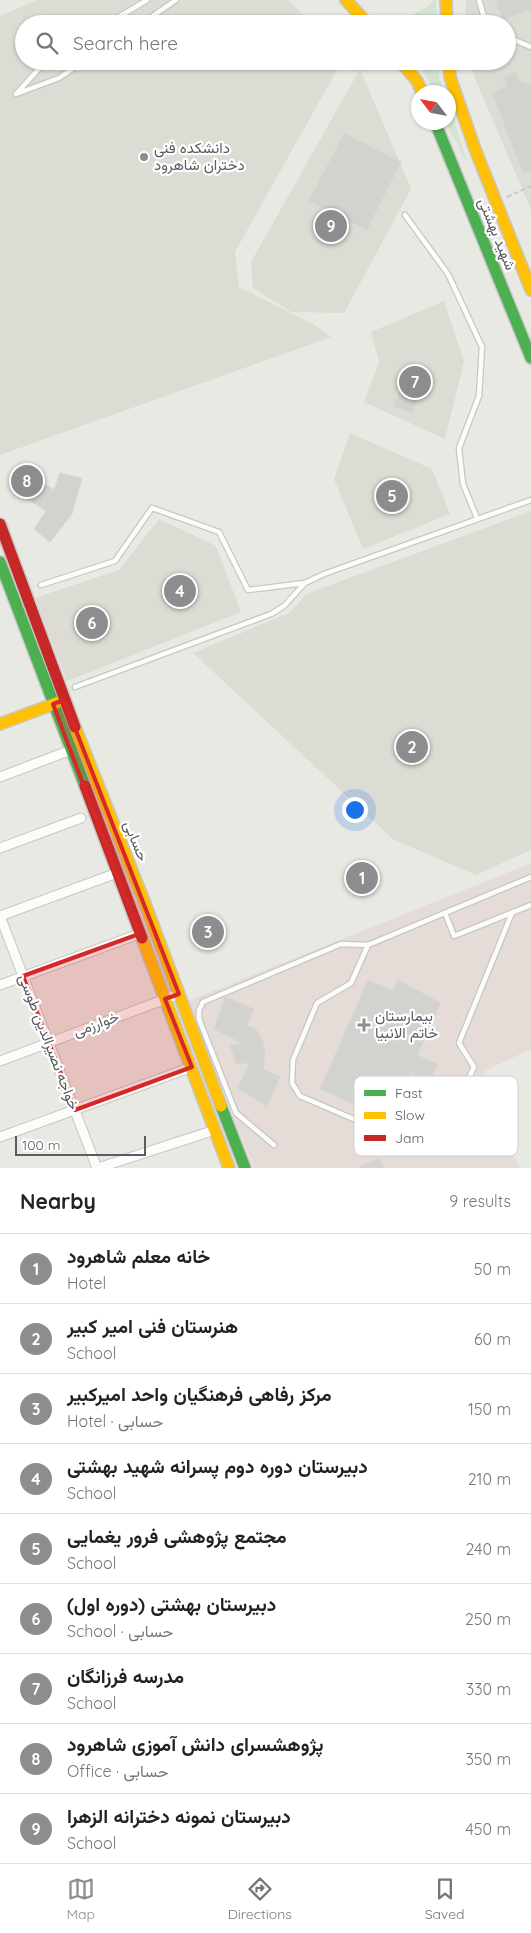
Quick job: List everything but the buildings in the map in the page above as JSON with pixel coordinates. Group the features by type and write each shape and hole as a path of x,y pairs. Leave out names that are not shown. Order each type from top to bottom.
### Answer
{"main road":[{"path":"346,0 360,15"},
{"path":"446,0 447,15"},
{"path":"408,70 419,85"},
{"name":"شهید بهشتی","path":"450,70 450,77 474,149 531,290"},
{"name":"شهید بهشتی","path":"438,130 531,358"},
{"path":"502,285 510,292 517,291 520,287 508,234"},
{"name":"حسابی","path":"0,524 64,700 245,1168"},
{"name":"حسابی","path":"0,562 229,1168"},
{"path":"0,724 64,700"}],"street":[{"path":"0,777 70,750"},
{"path":"0,848 80,818"},
{"path":"0,916 117,872"},
{"name":"خواجه نصیرالدین طوسی","path":"0,916 98,1168"},
{"path":"0,985 139,934"},
{"name":"خوارزمی","path":"0,1061 179,994"},
{"path":"0,1137 192,1067"},
{"path":"98,1168 215,1130"}],"lane":[{"path":"122,15 147,0"},
{"path":"154,15 176,0"},
{"path":"479,0 483,15"},
{"path":"516,40 530,45"},
{"path":"38,70 16,94 59,78 71,70"},
{"path":"405,215 448,274 482,347 480,396 459,448 463,484 477,518"},
{"path":"41,585 115,561 152,508 219,532 248,590 305,583 324,574 531,500"},
{"path":"74,687 271,614 284,606 305,583"},
{"path":"274,1145 236,1113 199,1019 198,1010 203,1002 341,944 368,945 531,877"},
{"path":"445,913 454,936 531,905"},
{"path":"470,1076 474,1067 459,1042 512,913"},
{"path":"354,1119 300,1096 292,1083 293,1060 317,1002 351,983 368,945"}],"path":[{"path":"496,202 531,186"}],"highlighted area":[{"path":"64,700 144,901 179,994 165,999 192,1067 75,1110 23,976 139,934 53,704"}],"shaded area":[{"name":"دانشکده فنی دختران شاهرود","path":"37,0 288,0 304,15 15,15 15,70 337,70 235,252 239,287 315,325 331,337 0,455 0,16"},
{"path":"466,0 531,0 531,210 472,70 516,70 516,15 466,15"},
{"path":"360,70 411,189 344,313 291,312 253,288 251,262"},
{"path":"444,301 464,361 445,439 364,402 379,362 371,332"},
{"path":"350,433 432,469 450,514 363,549 334,479"},
{"path":"531,511 531,850 476,875 394,840 193,653 291,612 306,594"},
{"path":"159,519 216,546 241,612 67,681 35,598 119,570"},
{"name":"بیمارستان خاتم الانبیا","path":"531,863 531,1049 486,1070 483,1076 354,1076 354,1156 514,1156 519,1168 254,1168 188,1001"}],"green space":[{"path":"436,0 437,15 412,15"},
{"path":"421,70 439,70 442,85 430,85"},
{"path":"456,127 468,165 450,130 456,130"}],"traffic: fast":[{"path":"438,130 531,358"},
{"path":"0,562 85,786"},
{"path":"221,1106 245,1168"}],"traffic: slow":[{"path":"346,0 360,15"},
{"path":"446,0 447,15"},
{"path":"408,70 419,85"},
{"path":"450,70 450,77 475,149 531,290"},
{"path":"0,724 59,702"},
{"path":"75,727 144,901 221,1106"},
{"path":"142,938 229,1168"}],"traffic: jam":[{"path":"0,524 75,727"},
{"path":"85,786 142,938"}],"place":[{"name":"دانشکده فنی دختران شاهرود","path":"144,157"},
{"name":"دبیرستان نمونه دخترانه الزهرا","path":"331,226"},
{"name":"مدرسه فرزانگان","path":"415,382"},
{"name":"پژوهشسرای دانش آموزی شاهرود","path":"27,481"},
{"name":"مجتمع پژوهشی فرور یغمایی","path":"392,496"},
{"name":"دبیرستان دوره دوم پسرانه شهید بهشتی","path":"180,591"},
{"name":"دبیرستان بهشتی (دوره اول)","path":"92,623"},
{"name":"هنرستان فنی امیر کبیر","path":"412,747"},
{"name":"خانه معلم شاهرود","path":"362,878"},
{"name":"مرکز رفاهی فرهنگیان واحد امیرکبیر","path":"208,932"},
{"name":"بیمارستان خاتم الانبیا","path":"364,1025"}]}
